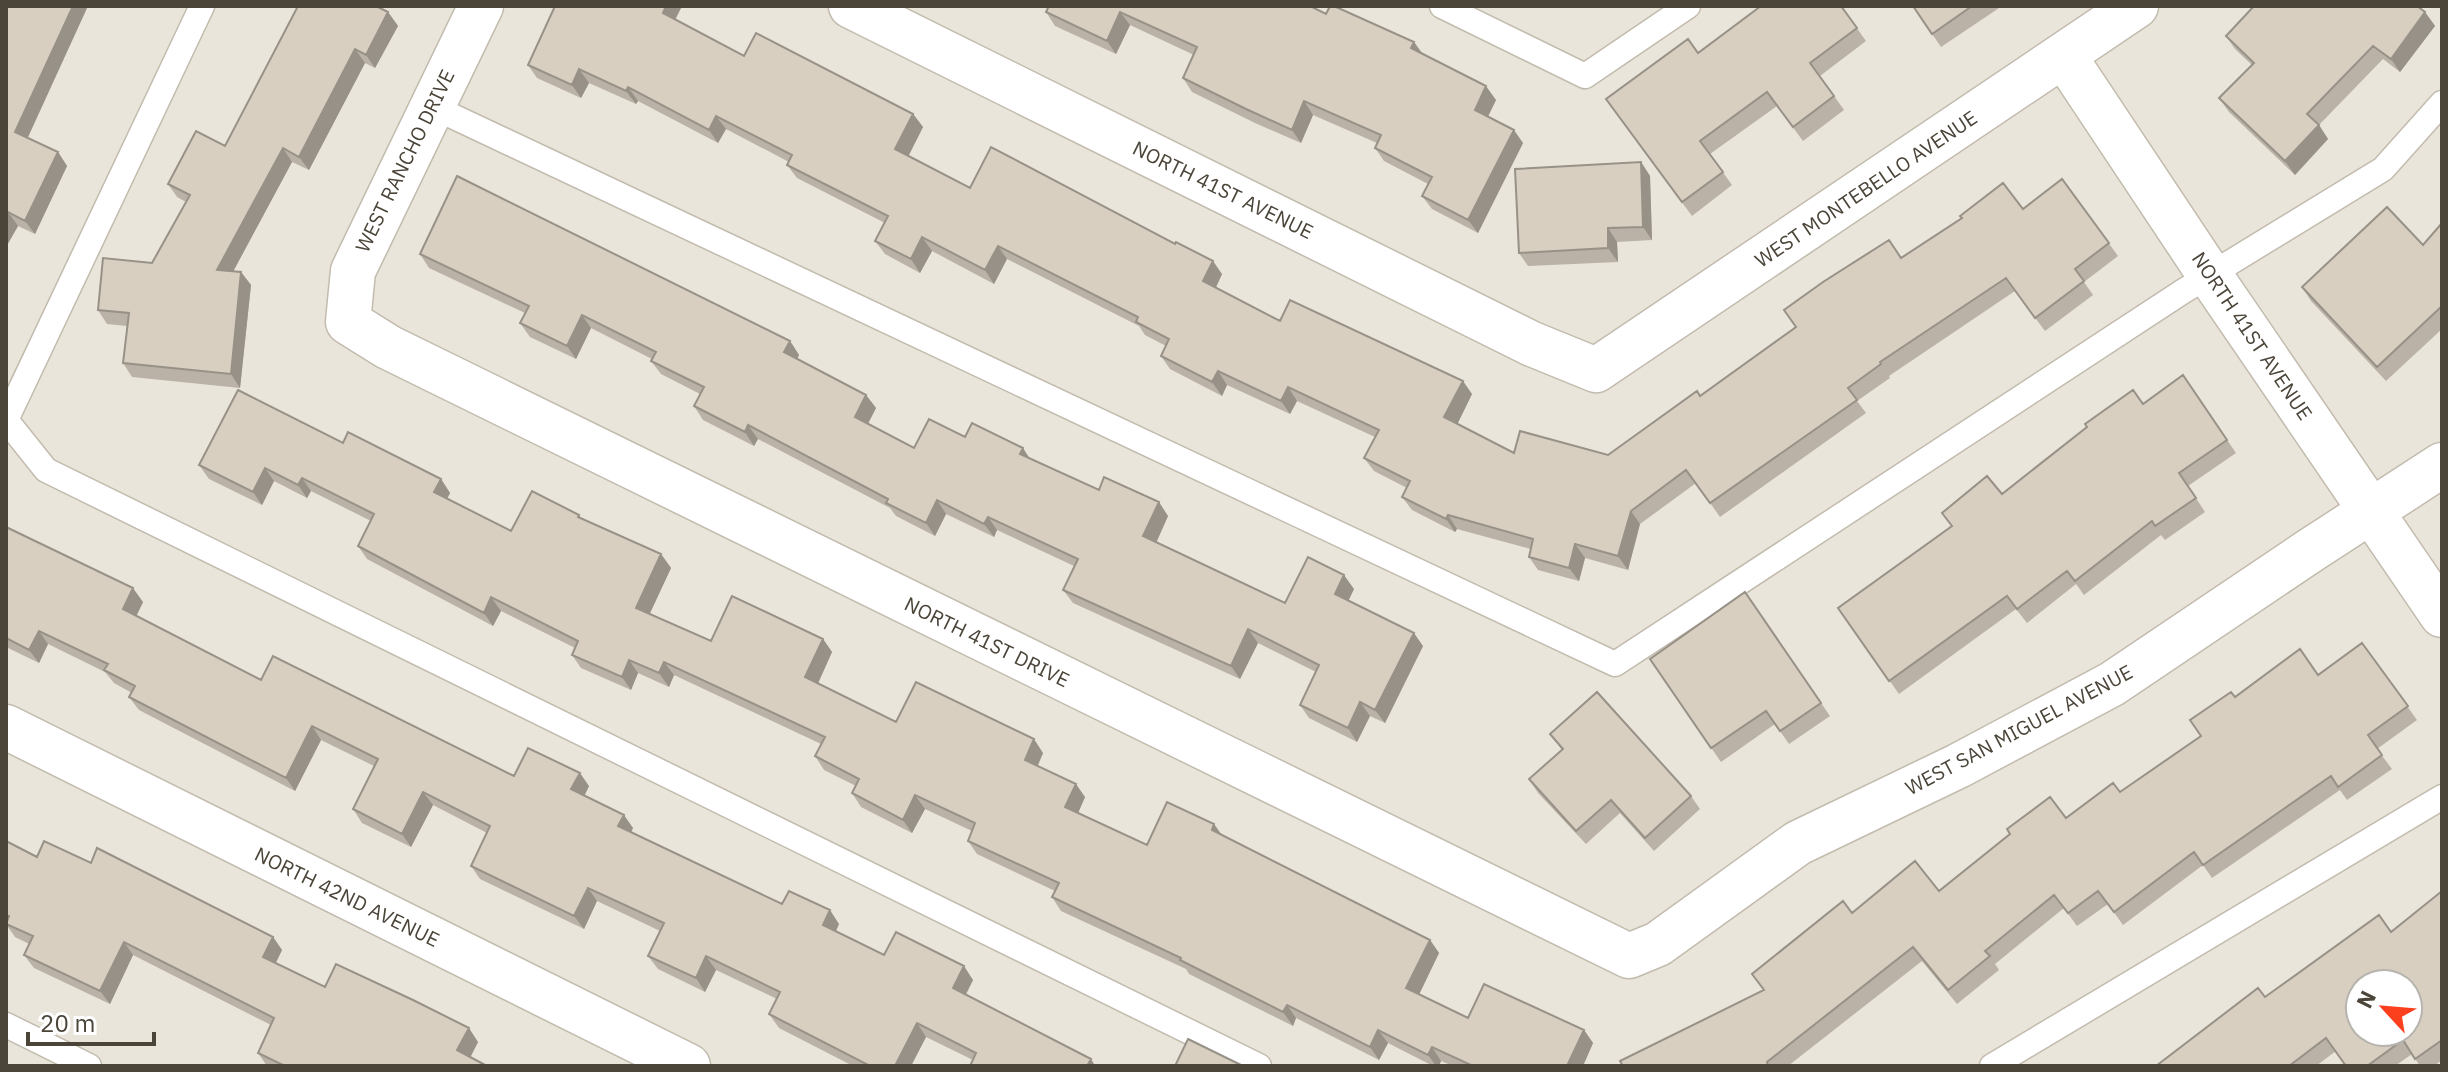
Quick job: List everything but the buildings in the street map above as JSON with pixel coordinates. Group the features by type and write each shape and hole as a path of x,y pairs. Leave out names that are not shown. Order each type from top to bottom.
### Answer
{"street":[{"name":"WEST RANCHO DRIVE","path":"348,322 353,271 481,6"},
{"name":"NORTH 41ST AVENUE","path":"851,6 1532,344 1596,370"},
{"name":"WEST MONTEBELLO AVENUE","path":"1596,370 2136,6"},
{"name":"NORTH 41ST AVENUE","path":"2064,56 2442,615"},
{"name":"NORTH 41ST DRIVE","path":"348,322 403,354 1629,956"},
{"name":"WEST SAN MIGUEL AVENUE","path":"1629,956 1658,944 1798,843 1958,766 2112,684 2442,465"},
{"name":"NORTH 42ND AVENUE","path":"6,727 688,1066"}],"lane":[{"path":"202,6 6,420 46,470 1259,1066"},
{"path":"1442,6 1585,76 1688,6"},
{"path":"431,106 1615,664 2209,274 2383,169 2442,103"},
{"path":"1992,1066 2442,797"},
{"path":"6,1025 89,1066"}],"shaded area":[{"path":"6,6 2442,6 2442,1066 6,1066"}]}
